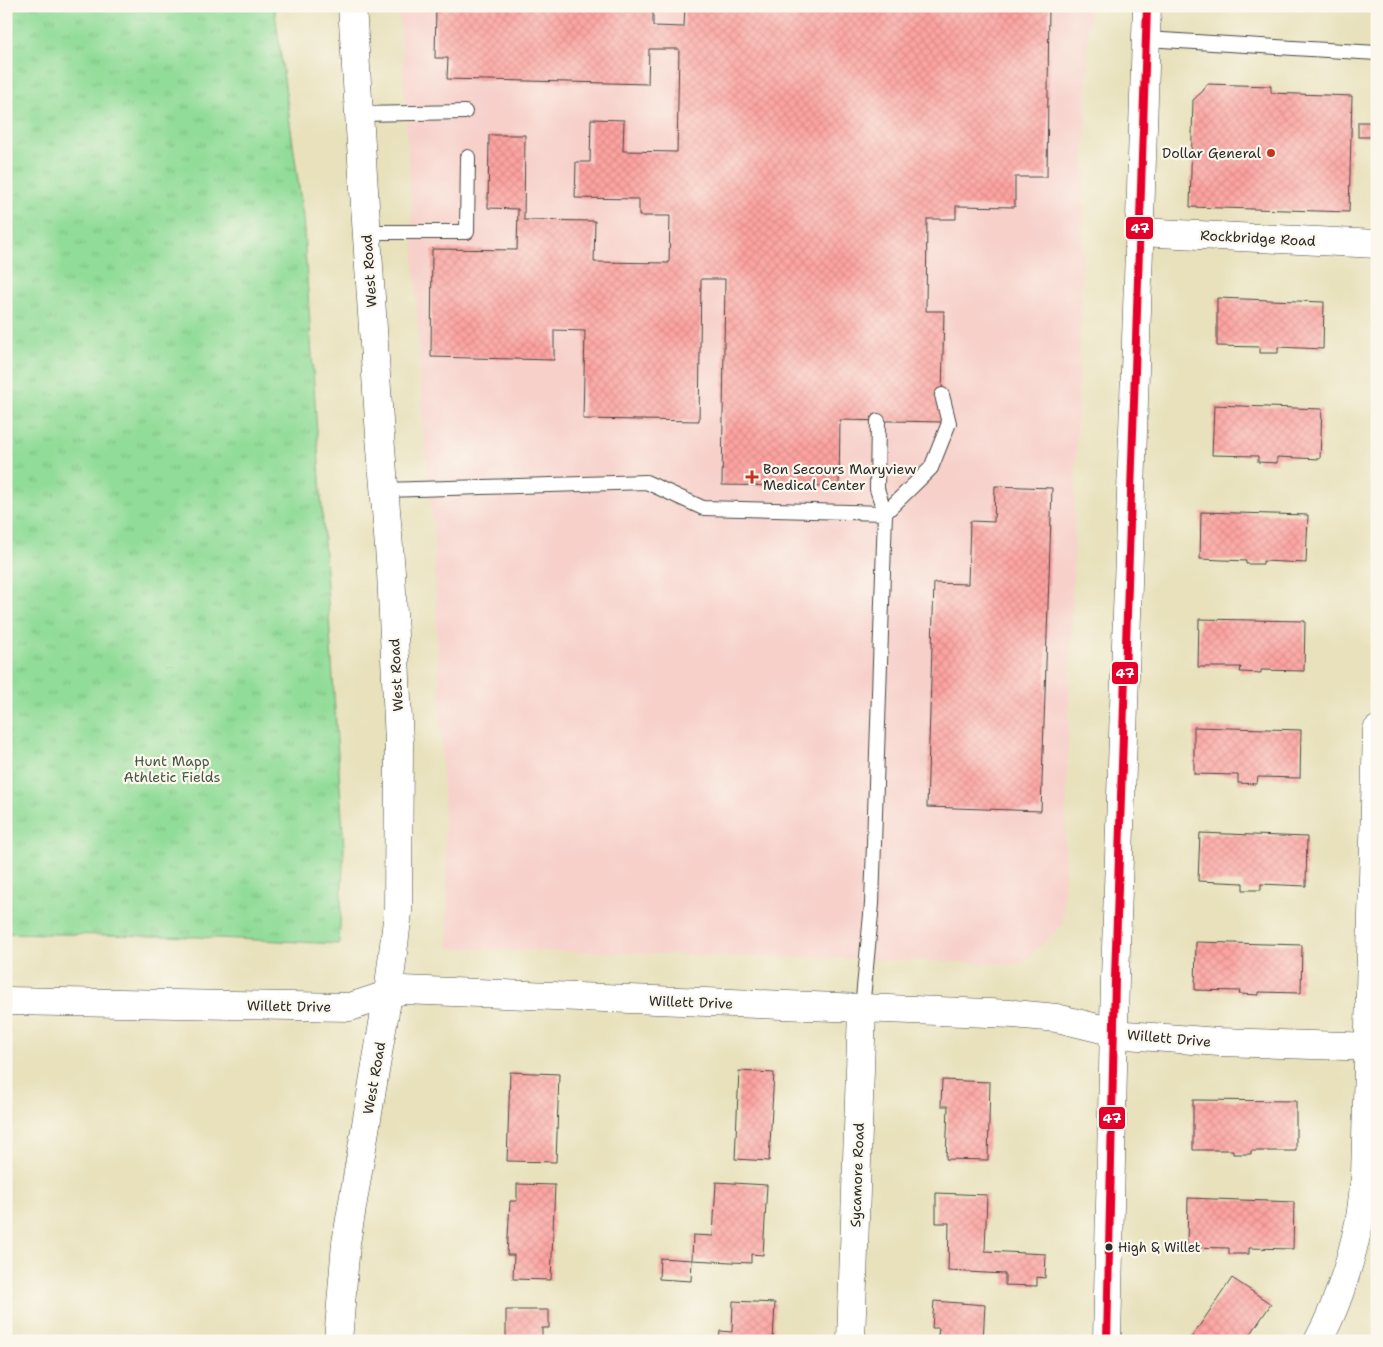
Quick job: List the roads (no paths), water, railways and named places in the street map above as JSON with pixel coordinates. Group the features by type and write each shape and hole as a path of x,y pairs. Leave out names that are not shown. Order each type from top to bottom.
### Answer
{"street":[{"name":"West Road","path":"338,1341 346,1243 388,994 398,912 399,742 391,572 366,232 352,6"},
{"path":"1107,1341 1114,1032 1147,6"},
{"name":"Rockbridge Road","path":"1139,232 1377,244"},
{"path":"1318,1341 1346,1276 1360,1222 1365,1177 1372,1047 1377,730"},
{"name":"Willett Drive","path":"6,1001 350,1007 402,990 1014,1014 1057,1018 1126,1035 1219,1042 1372,1047"},
{"name":"Sycamore Road","path":"851,1341 862,1009"}],"lane":[{"path":"1146,39 1377,53"},
{"path":"360,114 464,112"},
{"path":"366,232 467,232 468,157"},
{"path":"384,490 646,482 703,508 885,512 931,468 949,424 942,396"},
{"path":"862,1009 872,904 885,512 877,489 878,421"}],"place":[{"name":"Dollar General","path":"1271,153"},
{"name":"Bon Secours Maryview Medical Center","path":"752,477"},
{"name":"High & Willet","path":"1109,1247"}],"park label":[{"name":"Hunt Mapp Athletic Fields","path":"172,770"}]}
